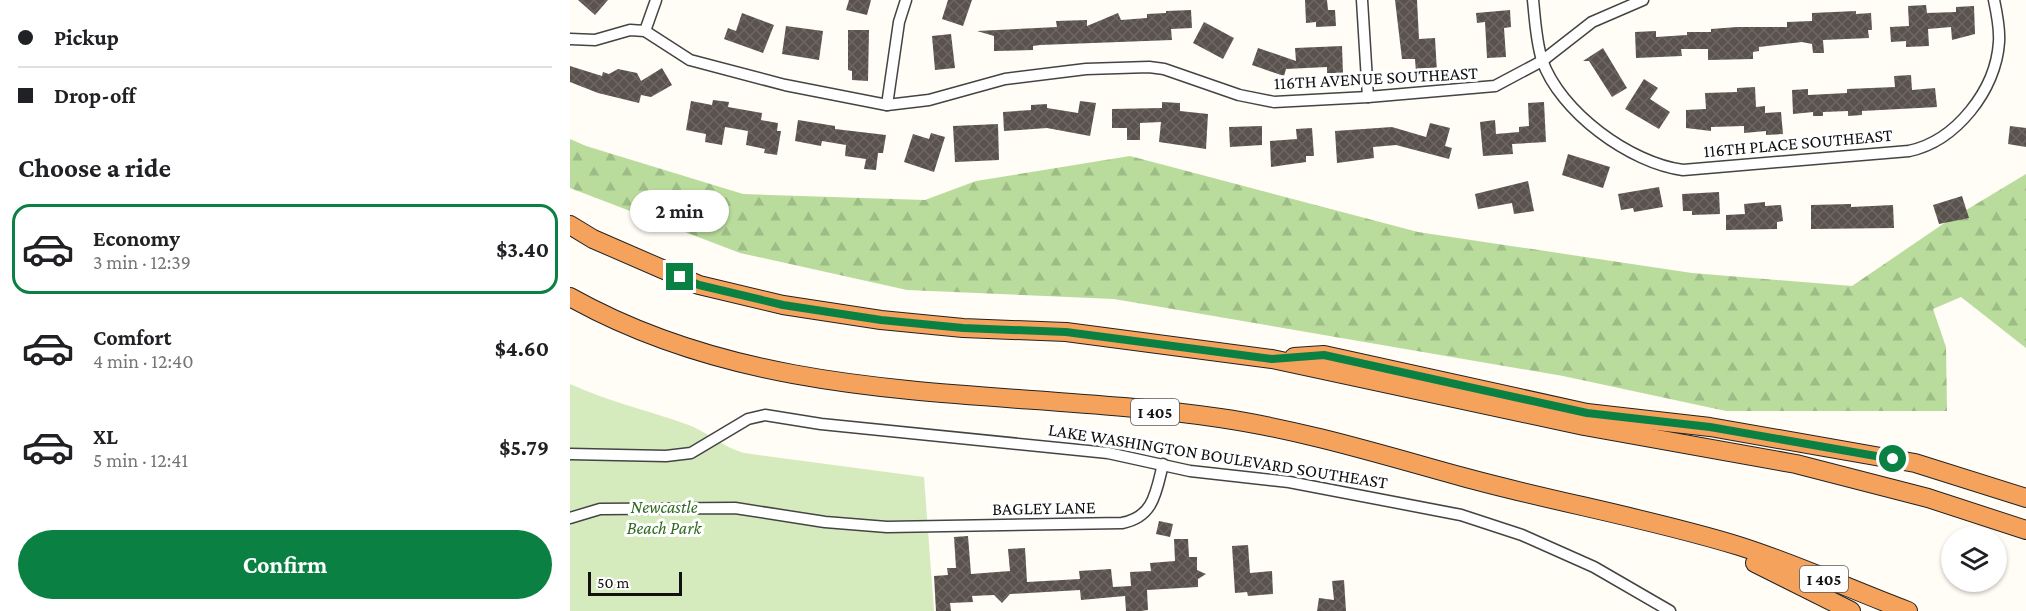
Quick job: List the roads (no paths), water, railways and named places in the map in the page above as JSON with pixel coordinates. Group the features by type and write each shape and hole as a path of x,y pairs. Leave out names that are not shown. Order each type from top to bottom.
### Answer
{"highway":[{"path":"570,225 594,239 699,285 783,305 881,320 963,328 1066,332 1272,359 1584,426 1796,464 1928,498 2026,530"},
{"name":"I 405","path":"570,297 609,319 693,352 772,371 949,394 1221,418 1394,455 1464,477 1740,547 1908,611"},
{"path":"1272,359 1324,355 1587,413 1710,427 1849,450 1915,463 2026,498"},
{"path":"1740,547 1751,562 1851,611"}],"street":[{"path":"570,39 595,40 630,30 645,31 656,0"},
{"path":"887,105 899,22 906,0"},
{"path":"1362,0 1368,97"},
{"path":"1533,0 1542,61"},
{"name":"116TH AVENUE SOUTHEAST","path":"645,31 690,60 785,85 887,105 929,100 1005,79 1086,69 1149,67 1260,100 1368,97 1482,89 1508,81 1542,61 1592,22 1643,0"},
{"name":"116TH PLACE SOUTHEAST","path":"1542,61 1561,93 1608,139 1667,168 1683,170 1909,151 1923,148 1950,131 1966,116 1980,96 1990,75 1999,42 1994,0"},
{"name":"LAKE WASHINGTON BOULEVARD SOUTHEAST","path":"570,454 666,456 691,453 748,419 765,415 821,424 1080,449 1190,471 1350,492 1461,515 1522,535 1594,567 1670,611"},
{"name":"BAGLEY LANE","path":"570,518 600,509 735,508 825,522 887,527 1130,522 1149,509 1155,500 1163,464"}],"park label":[{"name":"Newcastle Beach Park","path":"664,517"}]}
